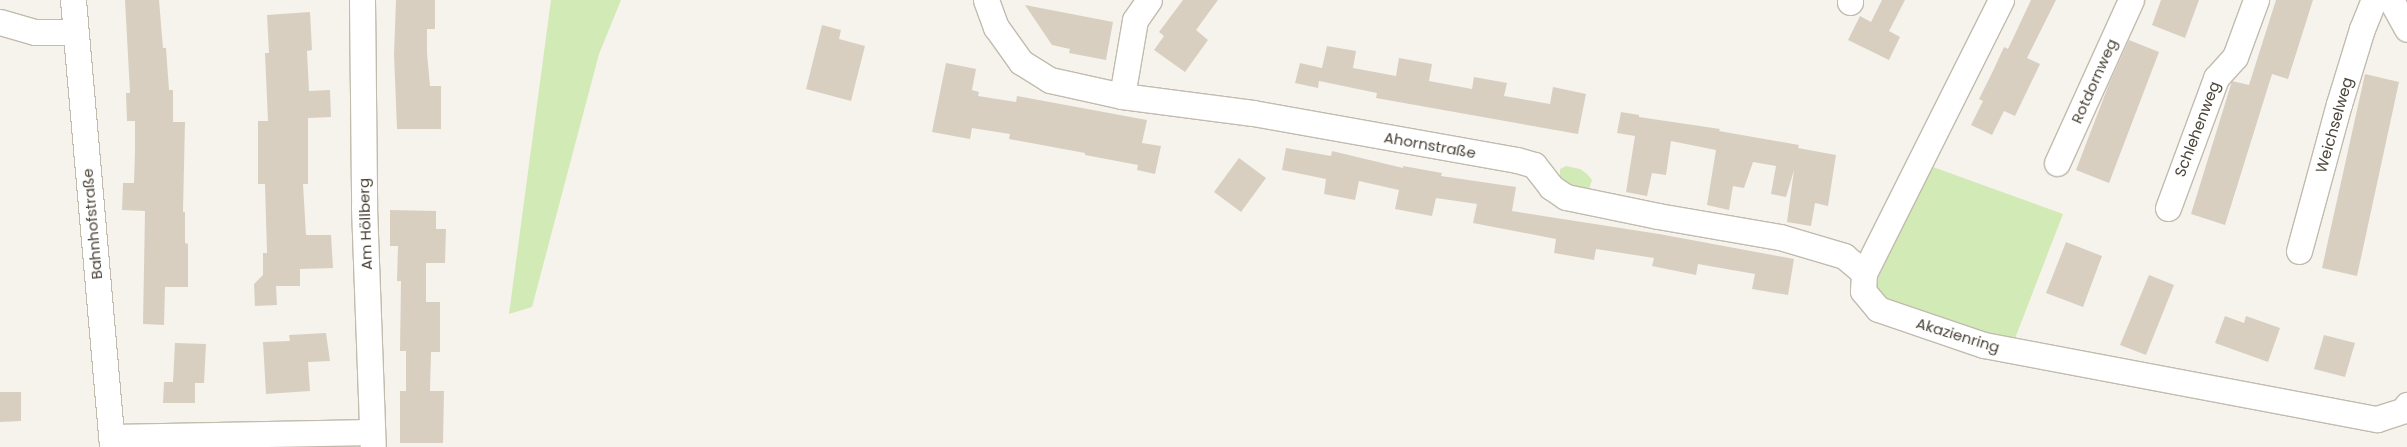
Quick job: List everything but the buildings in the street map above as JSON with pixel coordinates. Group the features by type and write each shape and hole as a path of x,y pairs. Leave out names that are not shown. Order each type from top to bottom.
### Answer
{"street":[{"name":"Bahnhofstraße","path":"73,0 111,442"},
{"name":"Am Höllberg","path":"362,0 364,207 372,439"},
{"name":"Ahornstraße","path":"986,0 996,27 1021,62 1050,80 1122,96 1253,113 1517,160 1534,165 1551,186 1566,197 1658,216 1780,237 1844,256 1864,273"},
{"path":"1122,96 1135,20 1149,0"},
{"path":"1864,273 2001,0"},
{"name":"Rotdornweg","path":"2057,163 2131,0"},
{"name":"Schlehenweg","path":"2168,208 2216,78 2235,57 2256,0"},
{"name":"Weichselweg","path":"2299,251 2339,104 2362,29 2374,0"},
{"path":"2391,0 2407,29"},
{"path":"0,22 35,32 75,32"},
{"name":"Akazienring","path":"1864,273 1863,291 1878,309 1984,345 2377,419 2404,410 2407,405"},
{"path":"111,442 372,439"}],"green space":[{"path":"551,0 621,0 599,54 532,307 509,314"},
{"path":"1566,166 1580,169 1587,174 1592,180 1589,189 1579,190 1560,177 1560,169"},
{"path":"1933,167 2063,214 2014,341 1891,304 1878,293 1876,278"}]}
